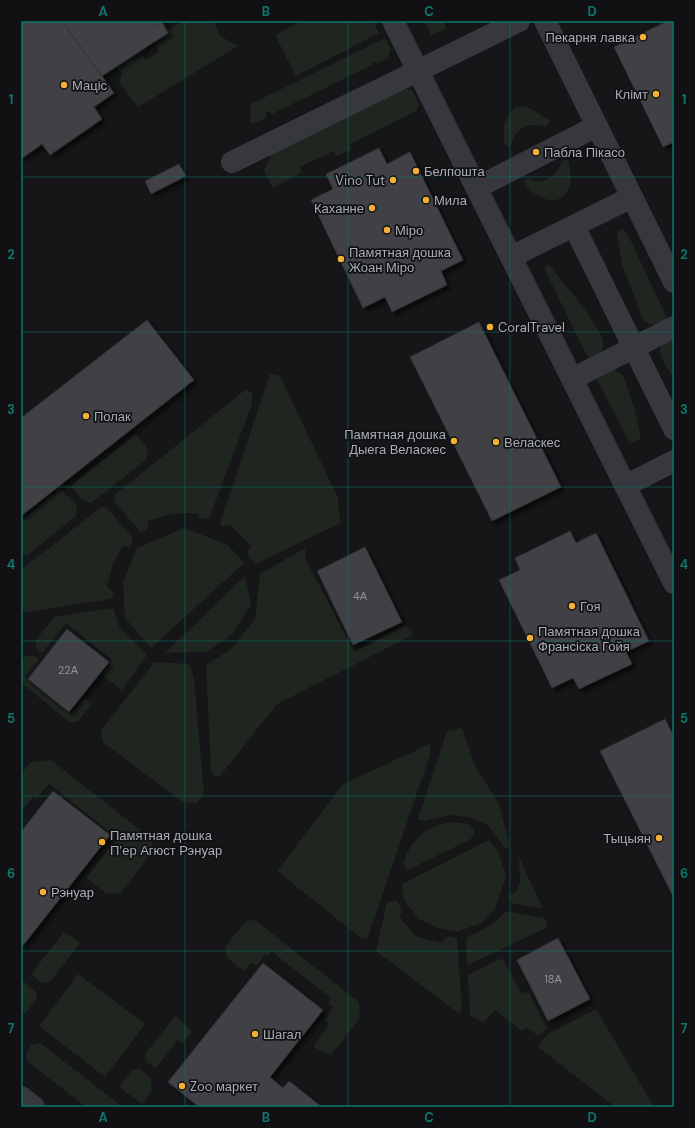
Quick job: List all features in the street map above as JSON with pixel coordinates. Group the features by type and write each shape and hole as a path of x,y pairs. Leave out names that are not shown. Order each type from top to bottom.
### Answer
{"street":[{"path":"393,21 625,486 671,569"},
{"path":"232,162 519,21"},
{"path":"545,21 674,282"},
{"path":"476,188 597,126"},
{"path":"511,257 632,197"},
{"path":"574,226 674,429"},
{"path":"572,379 674,327"},
{"path":"625,486 674,461"},
{"path":"21,1097 34,1107"}],"shaded area":[{"path":"183,21 214,21 220,36 238,46 138,107 119,82 122,74 115,65 138,50 146,60 159,52 153,39"},
{"path":"301,21 373,21 379,33 296,76 275,35"},
{"path":"424,21 444,21 446,29 431,35"},
{"path":"385,39 391,49 388,58 377,64 375,61 370,66 272,114 270,111 265,113 267,117 253,124 250,121 251,104"},
{"path":"399,87 412,90 419,105 416,111 350,144 351,150 337,156 333,151 300,167 302,172 273,188 264,171 274,147 352,115"},
{"path":"517,106 530,108 550,121 546,127 530,125 521,128 515,136 512,144 508,146 504,142 505,122 509,114"},
{"path":"568,160 570,185 565,195 559,199 553,200 540,197 528,188 524,182 527,178 541,181 550,178 556,173 562,161"},
{"path":"623,229 629,237 667,318 658,324 649,324 643,320 622,264 617,231"},
{"path":"548,265 580,303 601,335 603,342 602,350 592,359 587,356 544,268"},
{"path":"674,336 674,378 663,362 660,352 664,342"},
{"path":"613,369 623,375 635,410 641,438 630,444 598,381 597,375"},
{"path":"270,374 280,376 338,498 340,523 256,564 249,557 247,550 252,547 230,525 222,527 220,523"},
{"path":"245,390 252,393 252,404 209,519 199,518 198,514 173,514 148,521 147,529 140,532 115,502 115,495"},
{"path":"136,434 148,449 146,460 91,503 82,500 71,486"},
{"path":"60,488 77,506 76,516 28,555 21,554 21,522"},
{"path":"106,507 132,537 133,542 129,546 123,546 113,563 107,587 114,595 111,599 21,613 21,570 100,508"},
{"path":"184,528 228,545 244,563 151,648 125,618 123,582 137,548"},
{"path":"305,548 306,560 354,652 405,625 413,635 277,704 220,776 214,777 211,770 206,665 231,649 255,619 260,574"},
{"path":"245,576 251,604 233,634 206,652 165,653"},
{"path":"113,608 120,628 147,655 122,690 102,675 112,660 66,623 42,653 37,650 35,641 54,617"},
{"path":"25,656 36,656 39,660 24,677 71,714 84,697 92,704 78,721 71,723 21,683 21,661"},
{"path":"154,662 190,664 194,680 204,794 196,804 181,801 103,742 101,731"},
{"path":"462,728 475,766 499,804 510,847 505,848 488,825 468,817 449,815 425,821 418,819 447,731"},
{"path":"430,744 430,755 368,937 362,939 277,871 343,784"},
{"path":"51,760 152,839 153,850 120,894 106,893 86,878 117,838 49,784 36,798 34,795 21,812 21,774 31,762"},
{"path":"449,822 469,824 475,831 471,839 408,870 403,864 406,855 415,841 426,831"},
{"path":"489,840 498,851 506,876 495,909 481,923 457,932 438,928 419,919 404,900 402,884"},
{"path":"519,857 543,909 512,903 509,895 517,891 520,882"},
{"path":"397,900 402,912 399,916 415,936 442,943 449,936 457,938 462,1010 459,1014 376,951 387,902"},
{"path":"507,911 544,918 547,923 546,928 468,965 466,938 491,925"},
{"path":"255,920 359,1002 360,1018 331,1055 313,1047 329,1024 325,1019 333,1007 328,1003 332,999 271,951 268,956 265,955 257,965 251,963 244,971 227,958 225,947 246,921"},
{"path":"64,932 80,943 50,982 42,983 31,974"},
{"path":"502,958 522,994 528,991 547,1028 538,1036 527,1027 522,1031 495,1010 483,1023 470,1015 468,975"},
{"path":"78,974 145,1024 105,1077 39,1026"},
{"path":"21,979 36,992 37,998 25,1014 21,1011"},
{"path":"596,1009 654,1107 615,1107 538,1047 548,1034"},
{"path":"175,1016 192,1031 183,1043 178,1040 156,1068 146,1062 145,1054"},
{"path":"40,1043 123,1107 86,1107 28,1062 26,1056 30,1045"},
{"path":"139,1068 150,1077 152,1091 142,1104 119,1087 132,1070"}],"building":[{"name":"Маціс","path":"21,21 62,21 114,93 94,107 102,119 50,155 42,144 21,159"},
{"name":"Маціс","path":"21,21 164,21 162,22 168,33 102,76 114,93 94,107 102,119 50,155 42,144 21,159"},
{"path":"150,21 164,21 154,27"},
{"name":"Клімт","path":"668,21 674,21 674,142 663,147 614,47"},
{"name":"Міро","path":"379,148 387,164 410,152 463,260 441,271 447,285 392,312 385,297 363,308 311,200 333,189 326,174"},
{"path":"179,164 186,176 151,194 145,181"},
{"name":"Полак","path":"147,320 194,380 21,516 21,418"},
{"name":"Веласкес","path":"479,322 561,487 492,521 410,357"},
{"name":"Гоя","path":"570,531 576,543 596,533 649,641 626,652 632,664 579,689 573,678 552,688 499,580 520,570 515,558"},
{"path":"365,547 402,622 353,645 317,571"},
{"path":"67,629 109,662 69,712 28,679"},
{"name":"Тыцыян","path":"665,719 674,737 674,898 600,751"},
{"name":"Рэнуар","path":"53,791 110,835 21,948 21,832"},
{"path":"558,938 590,999 548,1021 517,960"},
{"name":"Шагал","path":"263,963 323,1010 270,1077 283,1088 289,1081 322,1107 199,1107 168,1082"}],"place":[{"name":"Пекарня лавка","path":"643,37"},
{"name":"Маціс","path":"64,85"},
{"name":"Клімт","path":"656,94"},
{"name":"Пабла Пікасо","path":"536,152"},
{"name":"Белпошта","path":"416,171"},
{"name":"Vino Tut","path":"393,180"},
{"name":"Мила","path":"426,200"},
{"name":"Каханне","path":"372,208"},
{"name":"Міро","path":"387,230"},
{"name":"Памятная дошка Жоан Міро","path":"341,259"},
{"name":"CoralTravel","path":"490,327"},
{"name":"Полак","path":"86,416"},
{"name":"Памятная дошка Дыега Веласкес","path":"454,441"},
{"name":"Веласкес","path":"496,442"},
{"name":"Гоя","path":"572,606"},
{"name":"Памятная дошка Франсіска Гойя","path":"530,638"},
{"name":"Тыцыян","path":"659,838"},
{"name":"Памятная дошка Пʼер Агюст Рэнуар","path":"102,842"},
{"name":"Рэнуар","path":"43,892"},
{"name":"Шагал","path":"255,1034"},
{"name":"Zoo маркет","path":"182,1086"}]}
